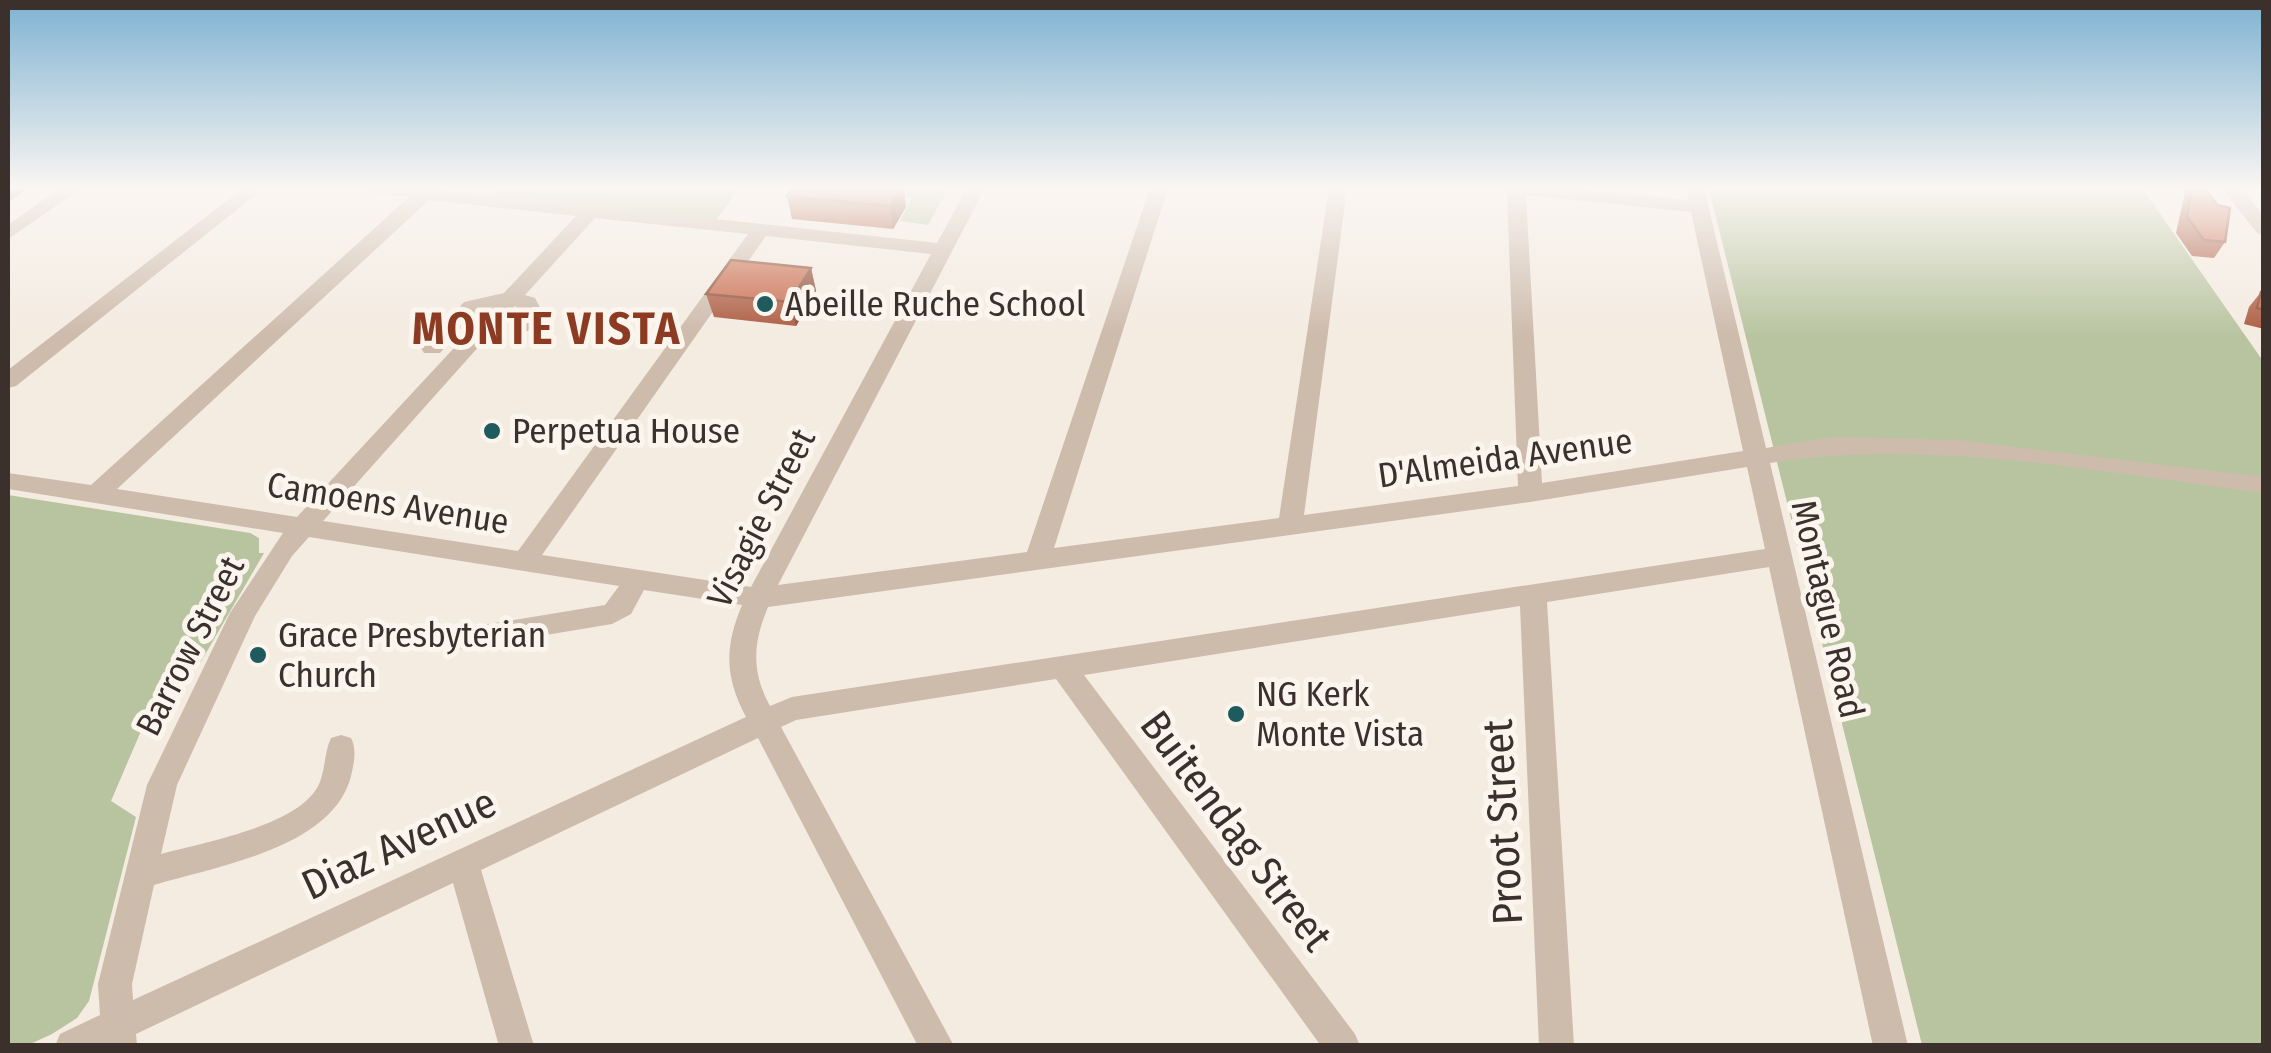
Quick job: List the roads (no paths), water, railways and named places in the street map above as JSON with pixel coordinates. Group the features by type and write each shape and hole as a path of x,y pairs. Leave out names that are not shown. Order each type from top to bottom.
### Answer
{"street":[{"path":"8,380 192,237"},
{"path":"98,493 377,237"},
{"name":"Barrow Street","path":"120,1034 114,984 162,784 243,614 282,549 566,237"},
{"path":"525,560 756,237"},
{"path":"820,237 946,250"},
{"name":"Visagie Street","path":"937,1046 746,690 740,656 742,637 758,598 952,237"},
{"path":"1037,560 1144,237"},
{"path":"1290,526 1331,237"},
{"path":"1517,237 1530,493"},
{"name":"Montague Road","path":"1706,237 1891,1046"},
{"path":"432,348 466,308 492,298 532,305 521,326"},
{"name":"D'Almeida Avenue","path":"758,598 1530,493 1834,445 1922,446 2264,485"},
{"name":"Camoens Avenue","path":"8,481 758,598"},
{"path":"763,720 792,709 1782,556"},
{"path":"444,641 612,614 622,607 637,577"},
{"name":"Proot Street","path":"1533,594 1557,1046"},
{"name":"Buitendag Street","path":"1062,667 1343,1046"},
{"name":"Diaz Avenue","path":"72,1046 120,1034 463,861 763,720"},
{"path":"138,875 234,845 310,815 331,792 341,747"},
{"path":"463,861 517,1046"}],"place":[{"name":"Abeille Ruche School","path":"765,304"},
{"name":"Perpetua House","path":"492,431"},
{"name":"Grace Presbyterian Church","path":"258,655"},
{"name":"NG Kerk Monte Vista","path":"1236,714"}],"district":[{"name":"MONTE VISTA","path":"547,329"}]}
